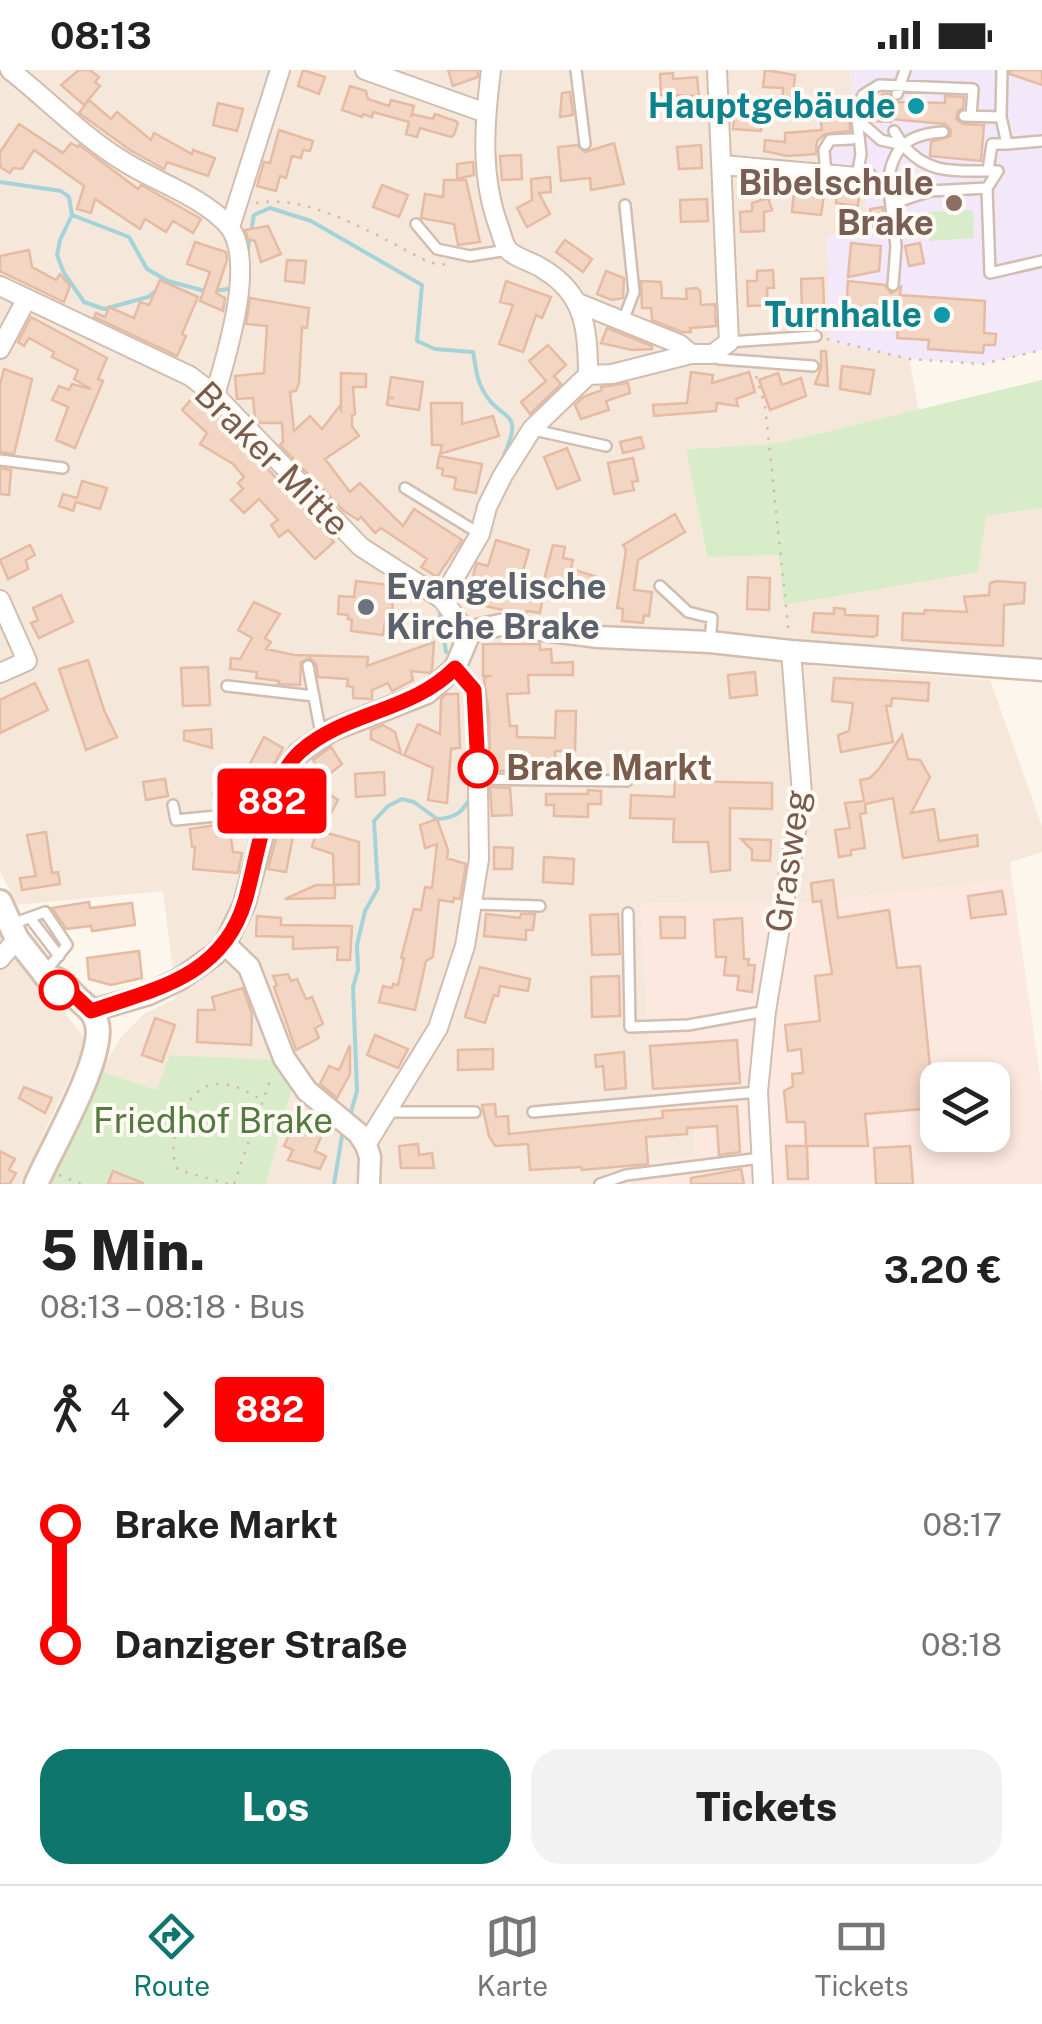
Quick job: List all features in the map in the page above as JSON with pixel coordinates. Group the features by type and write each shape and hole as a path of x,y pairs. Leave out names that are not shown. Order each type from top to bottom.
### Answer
{"main road":[{"path":"0,902 19,927 45,975 64,984 94,1019 96,1054 39,1176"}],"street":[{"path":"10,70 121,160 210,210 230,227 238,252 237,300 215,394"},
{"path":"230,227 280,70"},
{"path":"365,70 394,75 486,112"},
{"path":"490,70 486,112 488,186 507,250 567,284 578,303 588,348 588,375"},
{"path":"442,599 480,534 486,508 532,429 588,375 612,374 691,354 713,354 729,342 717,70"},
{"path":"722,165 863,177"},
{"name":"Braker Mitte","path":"0,286 190,376 215,394 361,548 442,599 468,635"},
{"path":"0,349 26,300"},
{"path":"578,303 679,344 691,354"},
{"path":"0,600 27,660 0,673"},
{"path":"94,1019 143,1003 150,994 203,964 225,944 244,904 283,774 299,753 321,736 427,693 455,668 468,635 500,625 599,638 710,642 1042,670"},
{"name":"Grasweg","path":"763,1184 758,1092 766,1011 802,794 791,651"},
{"path":"366,1145 438,1028 465,946 479,858 478,779 474,690 455,668"},
{"path":"0,959 19,927"},
{"path":"225,944 250,967 284,1058 307,1091 366,1145 369,1184"}],"lane":[{"path":"576,70 585,144"},
{"path":"897,90 904,70"},
{"path":"1002,70 1001,117 1006,144"},
{"path":"856,110 863,96 879,85 897,90 973,90 968,116 1001,117"},
{"path":"888,183 863,177 857,119 881,140 903,145"},
{"path":"894,130 916,161 932,168 998,170 987,188 990,273 1042,260"},
{"path":"893,285 896,246 888,183 891,159 903,145 924,133 943,132"},
{"path":"826,174 824,150 830,140 852,138"},
{"path":"988,170 992,140 1006,144 1042,141"},
{"path":"930,191 932,168"},
{"path":"890,204 930,191 987,188"},
{"path":"623,321 634,292 625,205"},
{"path":"416,224 437,249 470,256 507,250"},
{"path":"729,342 816,336"},
{"path":"713,354 719,359 813,366"},
{"path":"532,429 606,446"},
{"path":"0,460 63,468"},
{"path":"405,488 480,534"},
{"path":"660,586 688,612 712,618 710,642"},
{"path":"308,666 321,736"},
{"path":"227,686 314,696"},
{"path":"478,779 627,781"},
{"path":"173,805 176,820 269,811"},
{"path":"472,904 540,906"},
{"path":"45,975 59,956 66,945 46,912 19,927 59,956"},
{"path":"628,913 630,1027 688,1025 766,1011"},
{"path":"533,1112 758,1092"},
{"path":"386,1112 475,1112"},
{"path":"600,1184 626,1175 762,1158"}],"path":[{"path":"248,204 291,201 320,210 431,263 464,266"},
{"path":"816,336 908,359 983,364 1042,350"},
{"path":"751,359 765,406 791,651"},
{"path":"263,1101 242,1088 215,1084 200,1089 188,1102 175,1135 172,1160 178,1170 231,1184 263,1101 276,1066"},
{"path":"39,1176 81,1184"}],"shaded area":[{"path":"0,70 850,70 853,98 814,104 864,171 869,234 828,236 830,341 909,359 919,410 775,444 687,449 706,556 779,555 784,604 986,516 1042,508 1042,658 787,641 811,666 990,680 1042,826 1042,852 1010,862 1012,879 798,904 640,904 654,1110 694,1107 695,1156 626,1165 627,1184 266,1184 292,1090 272,1061 157,1090 100,1071 122,1036 144,1014 176,998 163,891 17,905 0,871"},
{"name":"Bibelschule Brake","path":"850,70 1042,70 1042,350 983,364 909,359 830,342 827,235 869,234 864,172 821,168 814,104 853,98"},
{"path":"1012,879 1042,1091 1042,1184 627,1184 625,1165 695,1155 694,1107 654,1110 640,904 798,904"},
{"path":"0,931 87,1041 20,1184 0,1184"}],"green space":[{"path":"973,210 974,238 929,241 927,212"},
{"path":"1042,380 1042,508 986,516 978,572 784,605 779,555 707,557 686,449 775,444"},
{"name":"Friedhof Brake","path":"170,1055 272,1060 292,1089 266,1184 48,1184 100,1071 157,1090"}],"building":[{"path":"79,70 90,70 99,77 95,82 100,86 84,105 61,85"},
{"path":"303,70 325,77 319,94 298,86"},
{"path":"448,70 478,70 478,77 453,86"},
{"path":"765,70 795,75 791,115 782,115 783,88 763,87"},
{"path":"1010,70 1042,70 1042,85 1010,74"},
{"path":"673,73 673,79 697,77 699,96 661,95 660,74"},
{"path":"350,86 366,91 368,99 389,106 391,100 414,106 411,117 412,114 433,119 435,114 456,121 454,135 420,128 417,137 406,134 409,122 373,112 372,117 362,117 342,110"},
{"path":"570,92 573,115 560,117 562,93"},
{"path":"882,94 889,94 898,102 945,103 945,96 964,97 956,119 963,124 984,125 981,161 930,156 931,142 950,136 951,130 945,124 872,121 863,114 869,102 882,102"},
{"path":"89,100 111,119 117,112 151,140 154,133 192,154 193,150 215,158 208,176 167,162 164,169 130,150 79,113"},
{"path":"218,103 243,109 237,131 213,125"},
{"path":"849,105 850,131 825,134 817,141 816,154 787,156 764,151 765,140 785,142 785,133 822,130 819,110"},
{"path":"735,108 762,113 761,131 733,129"},
{"path":"19,124 63,153 71,143 79,145 138,189 141,185 201,219 193,233 173,221 166,232 145,219 140,229 95,199 91,213 77,209 84,186 34,150 22,169 13,168 10,173 0,167 0,152"},
{"path":"279,130 313,141 310,151 303,150 301,158 292,156 286,178 280,176 276,191 257,186 264,162 270,163"},
{"path":"614,143 624,184 591,190 590,178 561,181 558,147 577,145 585,152"},
{"path":"701,145 702,168 679,169 677,147"},
{"path":"521,155 522,179 502,180 500,156"},
{"path":"473,162 474,175 457,179 457,164"},
{"path":"550,177 551,192 539,193 550,214 527,227 517,208 532,200 531,179"},
{"path":"444,180 466,180 480,242 458,245 454,224 421,218 425,194 443,197"},
{"path":"382,185 408,195 399,217 373,207"},
{"path":"794,191 824,195 821,215 792,212"},
{"path":"837,191 859,193 858,206 836,203"},
{"path":"768,198 772,210 764,212 764,231 741,232 740,212 752,211 752,203"},
{"path":"707,199 708,221 681,222 680,200"},
{"path":"883,207 883,226 873,228 870,209"},
{"path":"268,226 281,254 261,262 255,241 248,239 245,230"},
{"path":"565,240 592,259 583,272 556,252"},
{"path":"195,242 226,252 216,293 225,298 223,311 200,301 210,272 187,264"},
{"path":"851,243 881,246 879,271 848,277"},
{"path":"920,243 924,263 909,266 905,246"},
{"path":"29,250 32,267 56,280 60,274 70,286 64,302 0,271 0,256"},
{"path":"287,260 306,261 304,283 285,281"},
{"path":"773,270 774,288 767,288 768,305 748,306 747,281 757,281 757,271"},
{"path":"606,271 624,278 623,298 612,300 597,294"},
{"path":"823,278 824,308 802,309 801,279"},
{"path":"160,280 198,297 177,356 94,317 96,313 105,317 109,307 134,318 140,302 149,305"},
{"path":"506,281 551,297 542,318 536,315 523,352 499,344 513,305 500,302"},
{"path":"641,281 661,282 662,298 687,299 686,289 697,288 701,305 715,304 716,326 682,332 652,320 651,308 642,308"},
{"path":"848,281 885,285 891,293 901,287 900,295 985,301 984,333 996,334 995,345 984,345 983,353 928,349 929,340 897,338 898,329 845,326"},
{"path":"250,298 309,308 307,328 302,327 299,383 296,391 290,392 294,431 310,416 322,429 339,407 341,410 341,373 366,374 366,387 353,387 352,426 359,436 325,459 350,492 360,483 403,526 414,509 462,540 437,577 421,567 427,559 381,528 375,533 361,517 358,520 344,511 280,445 282,423 260,423 255,418 253,398 237,399 235,376 264,373 267,326 246,324"},
{"path":"807,309 808,323 793,324 793,310"},
{"path":"31,317 107,358 98,379 103,381 75,448 56,440 68,407 52,400 59,386 69,390 72,384 91,389 74,379 78,370 52,357 54,352 29,338 24,346 18,342"},
{"path":"607,328 652,349 632,350 601,343"},
{"path":"548,345 566,365 554,376 561,384 530,414 521,402 546,381 529,361"},
{"path":"821,351 826,351 828,386 815,384 821,368"},
{"path":"842,366 874,370 870,394 840,389"},
{"path":"4,369 32,379 14,454 0,452 0,385"},
{"path":"691,372 713,375 712,383 749,372 755,392 736,399 738,406 717,403 716,411 654,416 653,405 687,403"},
{"path":"778,373 782,385 801,378 806,396 770,410 759,380"},
{"path":"391,377 423,382 419,410 387,405 388,398 394,398 388,397"},
{"path":"628,383 630,393 606,401 609,410 581,419 575,405 583,397 602,390 601,387"},
{"path":"195,395 334,542 315,559 288,530 279,537 271,525 278,520 259,499 244,513 231,500 243,489 238,483 244,477 233,464 200,444 207,433 182,410"},
{"path":"431,403 462,403 462,424 493,416 499,436 440,454 442,445 432,445"},
{"path":"641,437 644,448 623,453 620,442"},
{"path":"567,448 580,480 557,489 544,457"},
{"path":"439,456 482,464 476,493 454,489 456,478 442,475 443,469 437,468"},
{"path":"633,458 638,481 632,482 634,490 614,494 608,463"},
{"path":"0,468 11,470 9,495 0,494"},
{"path":"82,481 107,488 100,509 76,502 73,511 59,506 63,494 77,498"},
{"path":"675,514 685,532 638,560 634,590 652,592 649,616 644,615 643,623 622,621 623,609 617,608 626,550 623,545"},
{"path":"496,540 529,550 519,584 544,590 540,613 520,614 468,602 477,563 488,566"},
{"path":"30,545 35,555 26,560 28,569 8,579 0,560"},
{"path":"553,545 565,547 563,558 573,560 571,569 601,578 597,597 543,584"},
{"path":"748,577 770,578 769,610 747,609"},
{"name":"Evangelische Kirche Brake","path":"356,581 389,585 387,597 392,597 393,616 389,623 385,622 383,635 351,631 352,620 348,615 338,614 339,596 354,597"},
{"path":"990,583 1025,583 1024,603 1004,605 1003,646 902,640 903,613 967,612 964,597 989,595"},
{"path":"61,595 73,622 39,638 31,623 38,620 33,608"},
{"path":"254,602 280,614 265,638 271,642 266,649 294,655 368,657 367,666 434,642 432,670 411,671 413,680 392,691 388,683 372,690 372,699 353,698 348,679 318,677 316,664 310,658 301,662 300,685 278,684 279,681 256,678 257,672 230,669 231,658 240,659 252,638 238,630"},
{"path":"834,608 845,609 845,615 878,616 877,635 812,632 814,613 834,614"},
{"path":"483,644 540,644 540,650 551,649 552,663 573,662 573,675 528,675 529,693 507,694 510,726 517,726 517,737 555,738 556,711 576,711 575,751 555,751 555,760 517,759 517,771 496,771 495,759 490,759 484,679 489,676 483,676"},
{"path":"88,660 117,737 86,750 59,669"},
{"path":"208,667 210,705 183,706 181,668"},
{"path":"755,672 757,695 730,698 728,675"},
{"path":"834,678 929,683 928,701 892,698 891,706 886,706 893,742 841,752 838,735 849,731 853,703 832,701"},
{"path":"35,683 48,710 0,733 0,700"},
{"path":"446,694 458,694 460,748 451,749 447,803 428,800 433,768 404,755 418,724 440,734 441,699"},
{"path":"383,725 395,732 401,754 371,739 371,730"},
{"path":"211,729 212,748 184,740 184,731"},
{"path":"902,735 908,759 920,760 930,777 911,813 934,809 939,841 977,835 978,846 903,858 893,798 865,804 866,813 860,814 865,848 839,857 835,830 850,828 845,803 864,801 860,780 870,778 879,769"},
{"path":"264,737 283,748 264,783 245,773"},
{"path":"331,747 342,764 316,785 338,800 329,817 289,795 299,776 318,767 313,760"},
{"path":"384,772 385,795 356,797 355,774"},
{"path":"231,776 235,803 241,805 215,808 213,794 221,797"},
{"path":"165,779 168,796 146,800 143,782"},
{"path":"675,781 772,783 772,809 730,808 730,870 711,872 708,842 673,842 674,819 630,818 631,795 674,797"},
{"path":"490,787 510,788 512,815 492,816"},
{"path":"588,790 601,791 601,804 588,804 588,817 554,816 554,805 546,805 546,794 588,794"},
{"path":"437,819 447,858 466,864 460,899 439,900 433,957 426,961 415,1010 379,1002 383,986 398,985 414,909 421,910 425,887 432,888 437,844 425,848 420,825"},
{"path":"229,823 233,852 242,853 238,873 193,869 195,847 190,829"},
{"path":"279,828 294,831 286,872 268,869"},
{"path":"317,830 359,842 359,884 335,885 335,898 285,899 316,885 334,885 333,854 312,847"},
{"path":"46,832 52,873 58,872 60,884 22,890 20,878 36,876 27,835"},
{"path":"741,839 771,840 770,861 752,860 752,850"},
{"path":"494,847 513,848 512,869 494,869"},
{"path":"544,857 574,859 573,884 543,882"},
{"path":"833,880 838,918 889,910 897,968 920,966 929,1062 920,1062 920,1109 865,1114 868,1146 807,1146 808,1179 788,1179 786,1146 806,1146 805,1122 787,1122 784,1091 793,1086 792,1074 803,1073 801,1049 788,1051 785,1025 820,1021 815,976 832,974 821,901 813,902 811,883"},
{"path":"1002,891 1006,914 971,918 968,896"},
{"path":"89,902 90,908 132,903 135,925 92,931 91,926 66,929 52,908"},
{"path":"486,914 520,918 521,914 535,914 533,930 526,930 526,940 484,936"},
{"path":"618,914 620,954 592,955 590,915"},
{"path":"257,916 281,918 281,925 352,926 350,960 337,960 338,947 293,949 293,937 256,936"},
{"path":"660,917 685,917 685,938 661,938"},
{"path":"742,918 744,959 749,959 748,965 755,965 752,992 737,990 739,976 724,975 726,957 716,957 714,920"},
{"path":"139,951 142,978 111,985 89,979 87,958"},
{"path":"480,967 530,979 528,991 500,986 485,1023 465,1017"},
{"path":"288,974 291,981 297,979 306,999 312,997 323,1024 315,1028 319,1038 296,1050 274,987 277,985 273,976"},
{"path":"619,976 620,1016 592,1017 591,977"},
{"path":"243,988 252,1014 251,1045 197,1042 198,1010 215,1010 212,997"},
{"path":"155,1018 175,1025 162,1062 142,1055"},
{"path":"375,1035 408,1049 398,1068 367,1055"},
{"path":"737,1040 740,1083 653,1089 650,1046"},
{"path":"350,1045 350,1074 337,1098 320,1084 329,1066 339,1070"},
{"path":"493,1049 493,1069 458,1070 458,1050"},
{"path":"624,1052 626,1088 605,1090 603,1066 596,1067 595,1055"},
{"path":"24,1087 52,1098 45,1113 19,1098"},
{"path":"495,1104 496,1117 508,1116 509,1134 663,1118 662,1111 737,1106 740,1152 719,1155 717,1126 687,1128 687,1134 646,1137 648,1164 530,1170 528,1144 495,1146 489,1136 482,1105"},
{"path":"298,1114 326,1125 315,1151 326,1156 320,1169 288,1160 293,1150 284,1146"},
{"path":"418,1144 419,1155 432,1153 434,1168 401,1168 399,1146"},
{"path":"910,1146 913,1184 876,1184 874,1148"},
{"path":"0,1151 15,1159 9,1170 16,1173 10,1184 0,1184"},
{"path":"741,1169 744,1184 691,1184 691,1178"},
{"path":"113,1171 143,1183 143,1184 108,1184"}],"waterway":[{"path":"0,182 61,191 69,197 72,215 129,237 147,269 168,281 205,291"},
{"path":"247,253 254,215 270,208 311,221 422,285 417,341 435,349 473,352 487,397 512,423 500,464"},
{"path":"72,215 57,255 84,302 104,309 148,297 157,290"},
{"path":"214,291 235,288"},
{"path":"441,584 465,541"},
{"path":"440,614 446,652"},
{"path":"351,1112 357,1091 353,987 358,970 357,945 365,911 378,888 374,821 388,806 402,799 414,802 437,819 454,816 471,796"},
{"path":"334,1184 342,1136"}],"bus line":[{"name":"882","path":"59,990 73,994 91,1011 150,994 203,964 225,944 234,927 273,798 283,774 299,753 332,730 427,693 455,668 474,690 478,768"}],"place":[{"name":"Hauptgebäude","path":"916,106"},
{"name":"Bibelschule Brake","path":"954,203"},
{"name":"Turnhalle","path":"942,315"},
{"name":"Evangelische Kirche Brake","path":"366,607"},
{"name":"Brake Markt","path":"478,768"}]}
